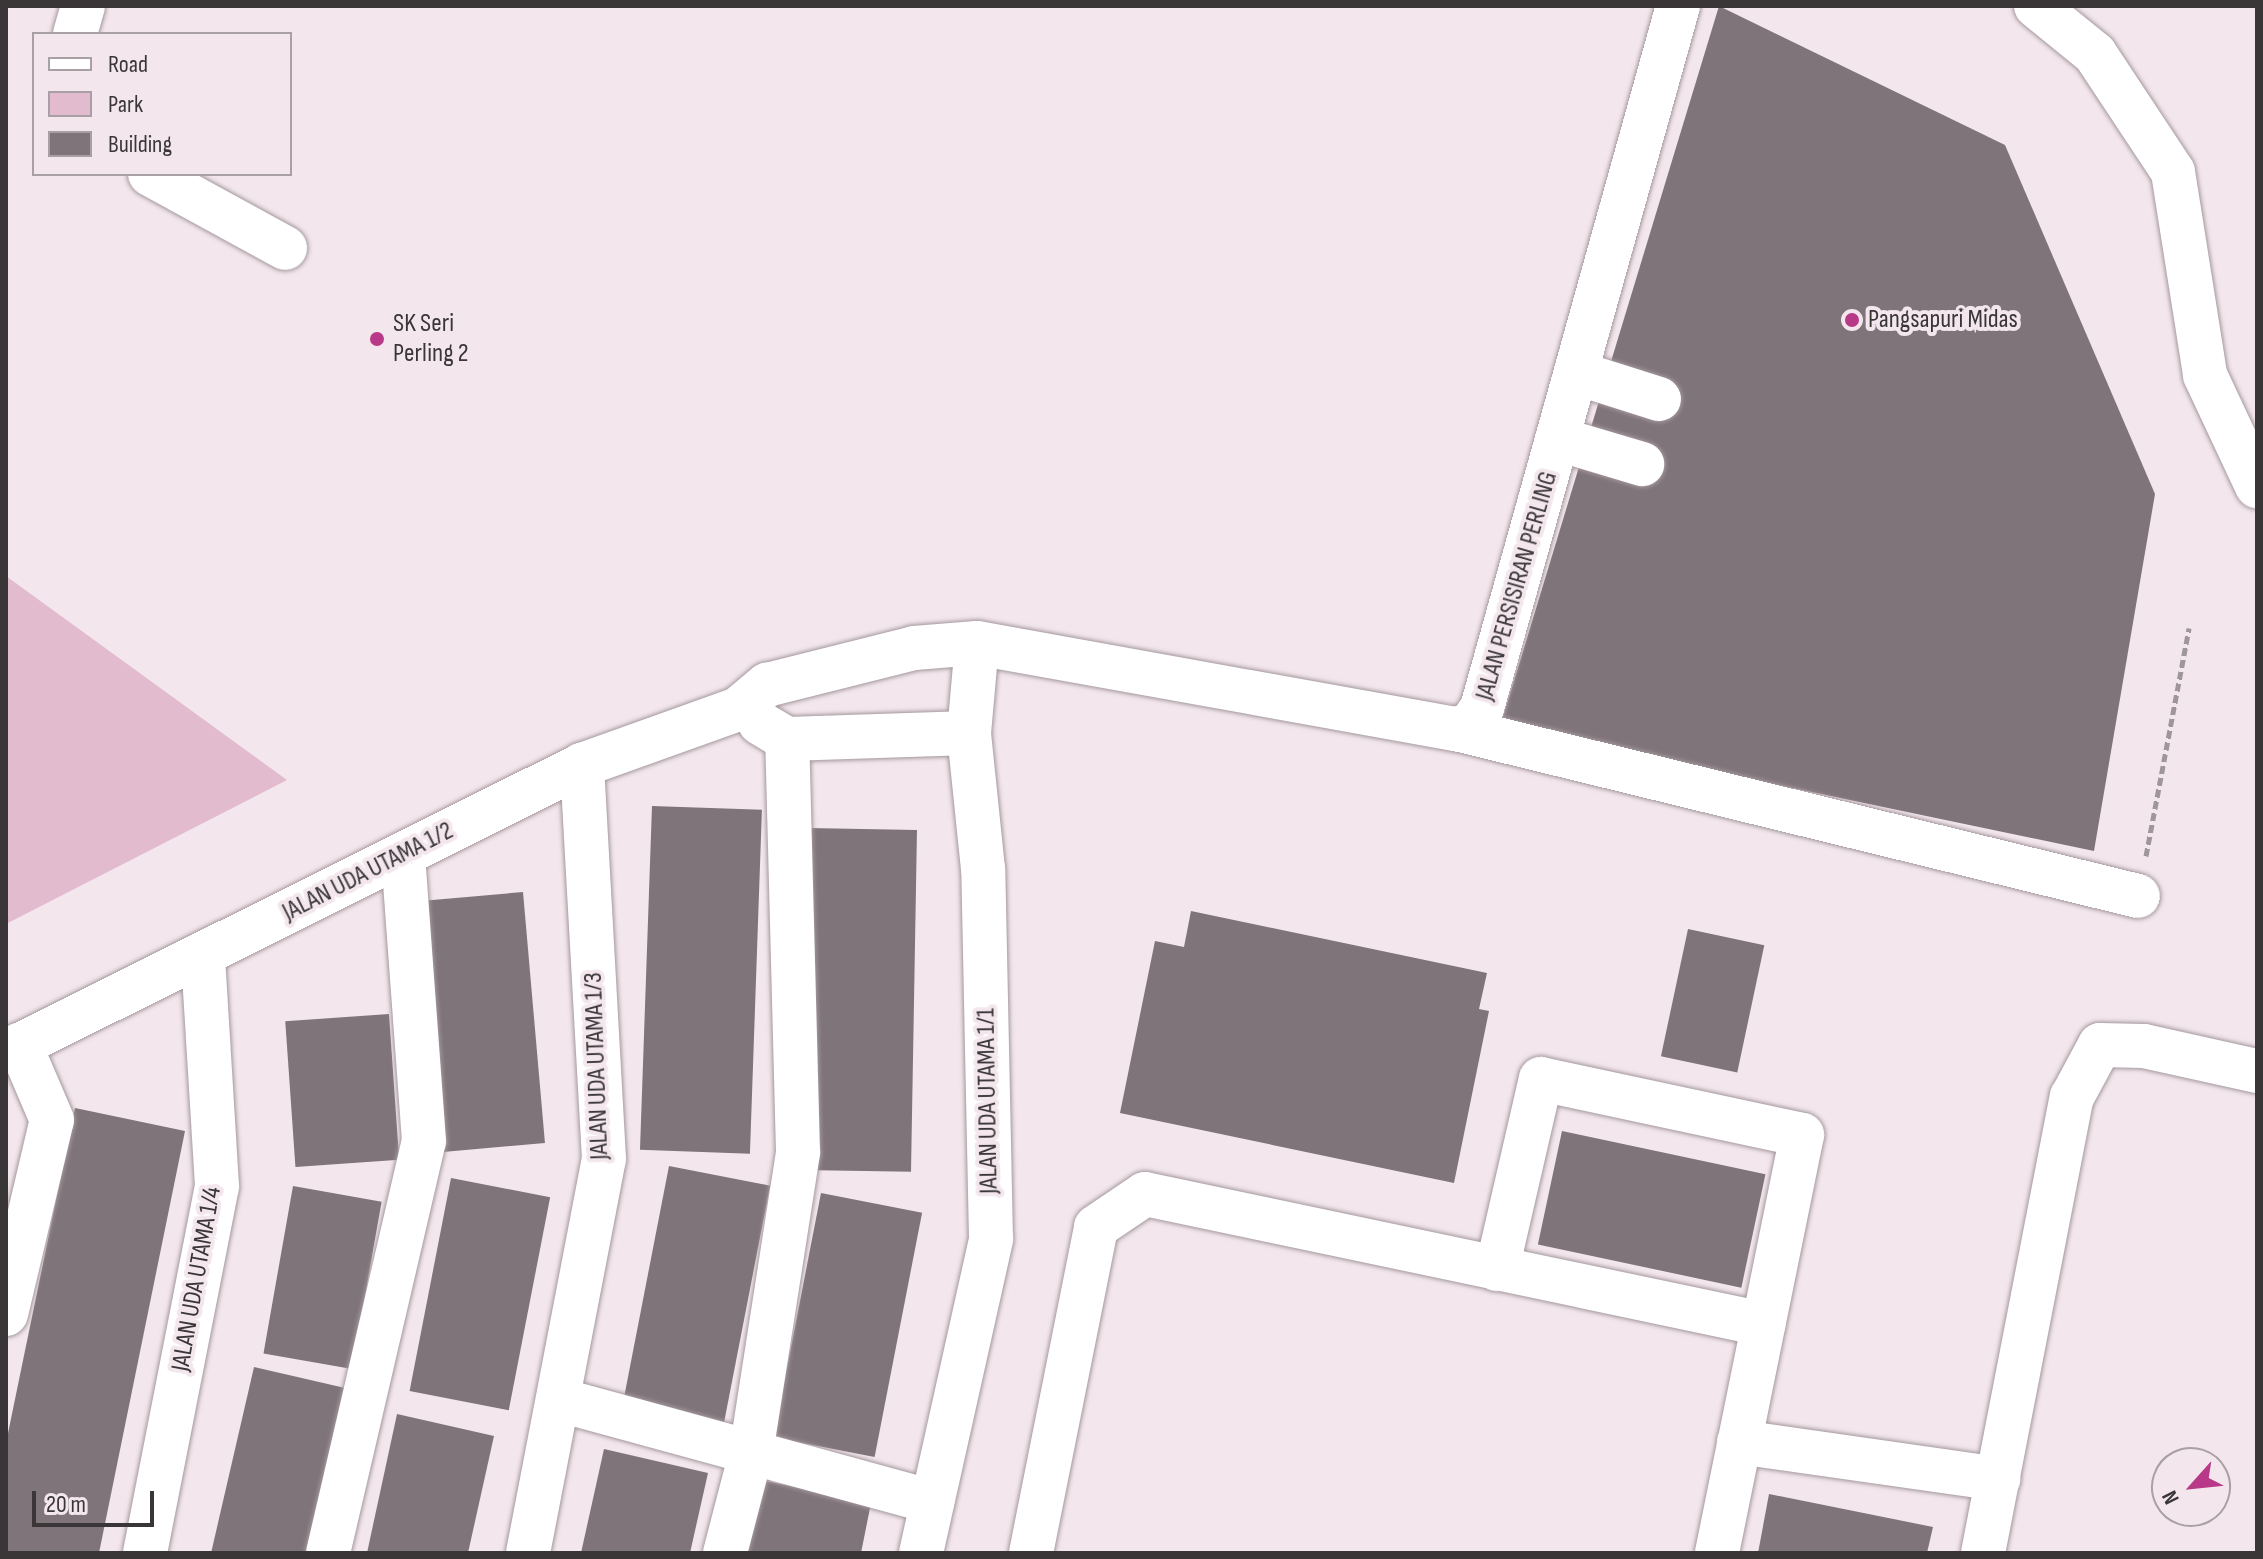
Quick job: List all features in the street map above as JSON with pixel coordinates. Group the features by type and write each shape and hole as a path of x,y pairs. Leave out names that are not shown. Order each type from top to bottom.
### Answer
{"street":[{"path":"76,32 83,6"},
{"name":"JALAN PERSISIRAN PERLING","path":"977,643 1456,729 1482,708 1678,6"},
{"path":"2036,6 2095,54 2173,172 2205,375 2257,486"},
{"path":"154,176 285,248"},
{"path":"1577,373 1659,399"},
{"path":"1558,439 1642,464"},
{"name":"JALAN UDA UTAMA 1/2","path":"13,1049 582,765 738,709 767,685 914,648 977,643"},
{"name":"JALAN UDA UTAMA 1/1","path":"921,1553 991,1239 983,869 969,733 977,643"},
{"path":"738,709 787,739 969,733"},
{"path":"1456,729 2138,896"},
{"path":"725,1553 751,1453 798,1152 787,739"},
{"name":"JALAN UDA UTAMA 1/3","path":"528,1553 560,1400 604,1159 582,765"},
{"path":"328,1553 424,1141 403,855"},
{"name":"JALAN UDA UTAMA 1/4","path":"145,1553 217,1186 203,954"},
{"path":"1983,1553 2072,1097 2100,1045 2144,1046 2257,1071"},
{"path":"6,1314 52,1120 13,1049"},
{"path":"1497,1269 1541,1079 1802,1135 1717,1553"},
{"path":"1031,1553 1096,1227 1145,1194 1763,1324"},
{"path":"560,1400 932,1502"},
{"path":"1739,1442 1998,1479"}],"path":[{"path":"2138,896 2189,628"}],"green space":[{"path":"6,576 287,780 6,924"}],"building":[{"name":"Pangsapuri Midas","path":"1719,6 2005,145 2155,494 2094,851 1500,727"},
{"path":"652,806 762,810 750,1154 640,1150"},
{"path":"808,828 917,830 911,1172 802,1170"},
{"path":"523,892 545,1143 437,1152 415,901"},
{"path":"1191,911 1487,973 1479,1009 1489,1011 1454,1183 1120,1113 1155,941 1184,947"},
{"path":"1688,929 1764,945 1737,1072 1661,1056"},
{"path":"389,1014 399,1160 295,1167 285,1021"},
{"path":"75,1108 185,1131 99,1553 6,1553 6,1443"},
{"path":"1562,1131 1765,1174 1741,1288 1538,1244"},
{"path":"669,1166 770,1186 723,1430 621,1410"},
{"path":"451,1178 550,1197 509,1410 410,1391"},
{"path":"293,1186 382,1202 352,1369 263,1353"},
{"path":"821,1193 922,1213 875,1457 773,1437"},
{"path":"254,1367 350,1389 313,1553 211,1552"},
{"path":"397,1414 494,1436 468,1553 367,1553"},
{"path":"604,1449 708,1473 690,1553 581,1553"},
{"path":"761,1480 871,1503 861,1553 746,1553"},
{"path":"1769,1494 1933,1527 1927,1553 1758,1553"}],"place":[{"name":"Pangsapuri Midas","path":"1852,320"},
{"name":"SK Seri Perling 2","path":"377,339"}]}
